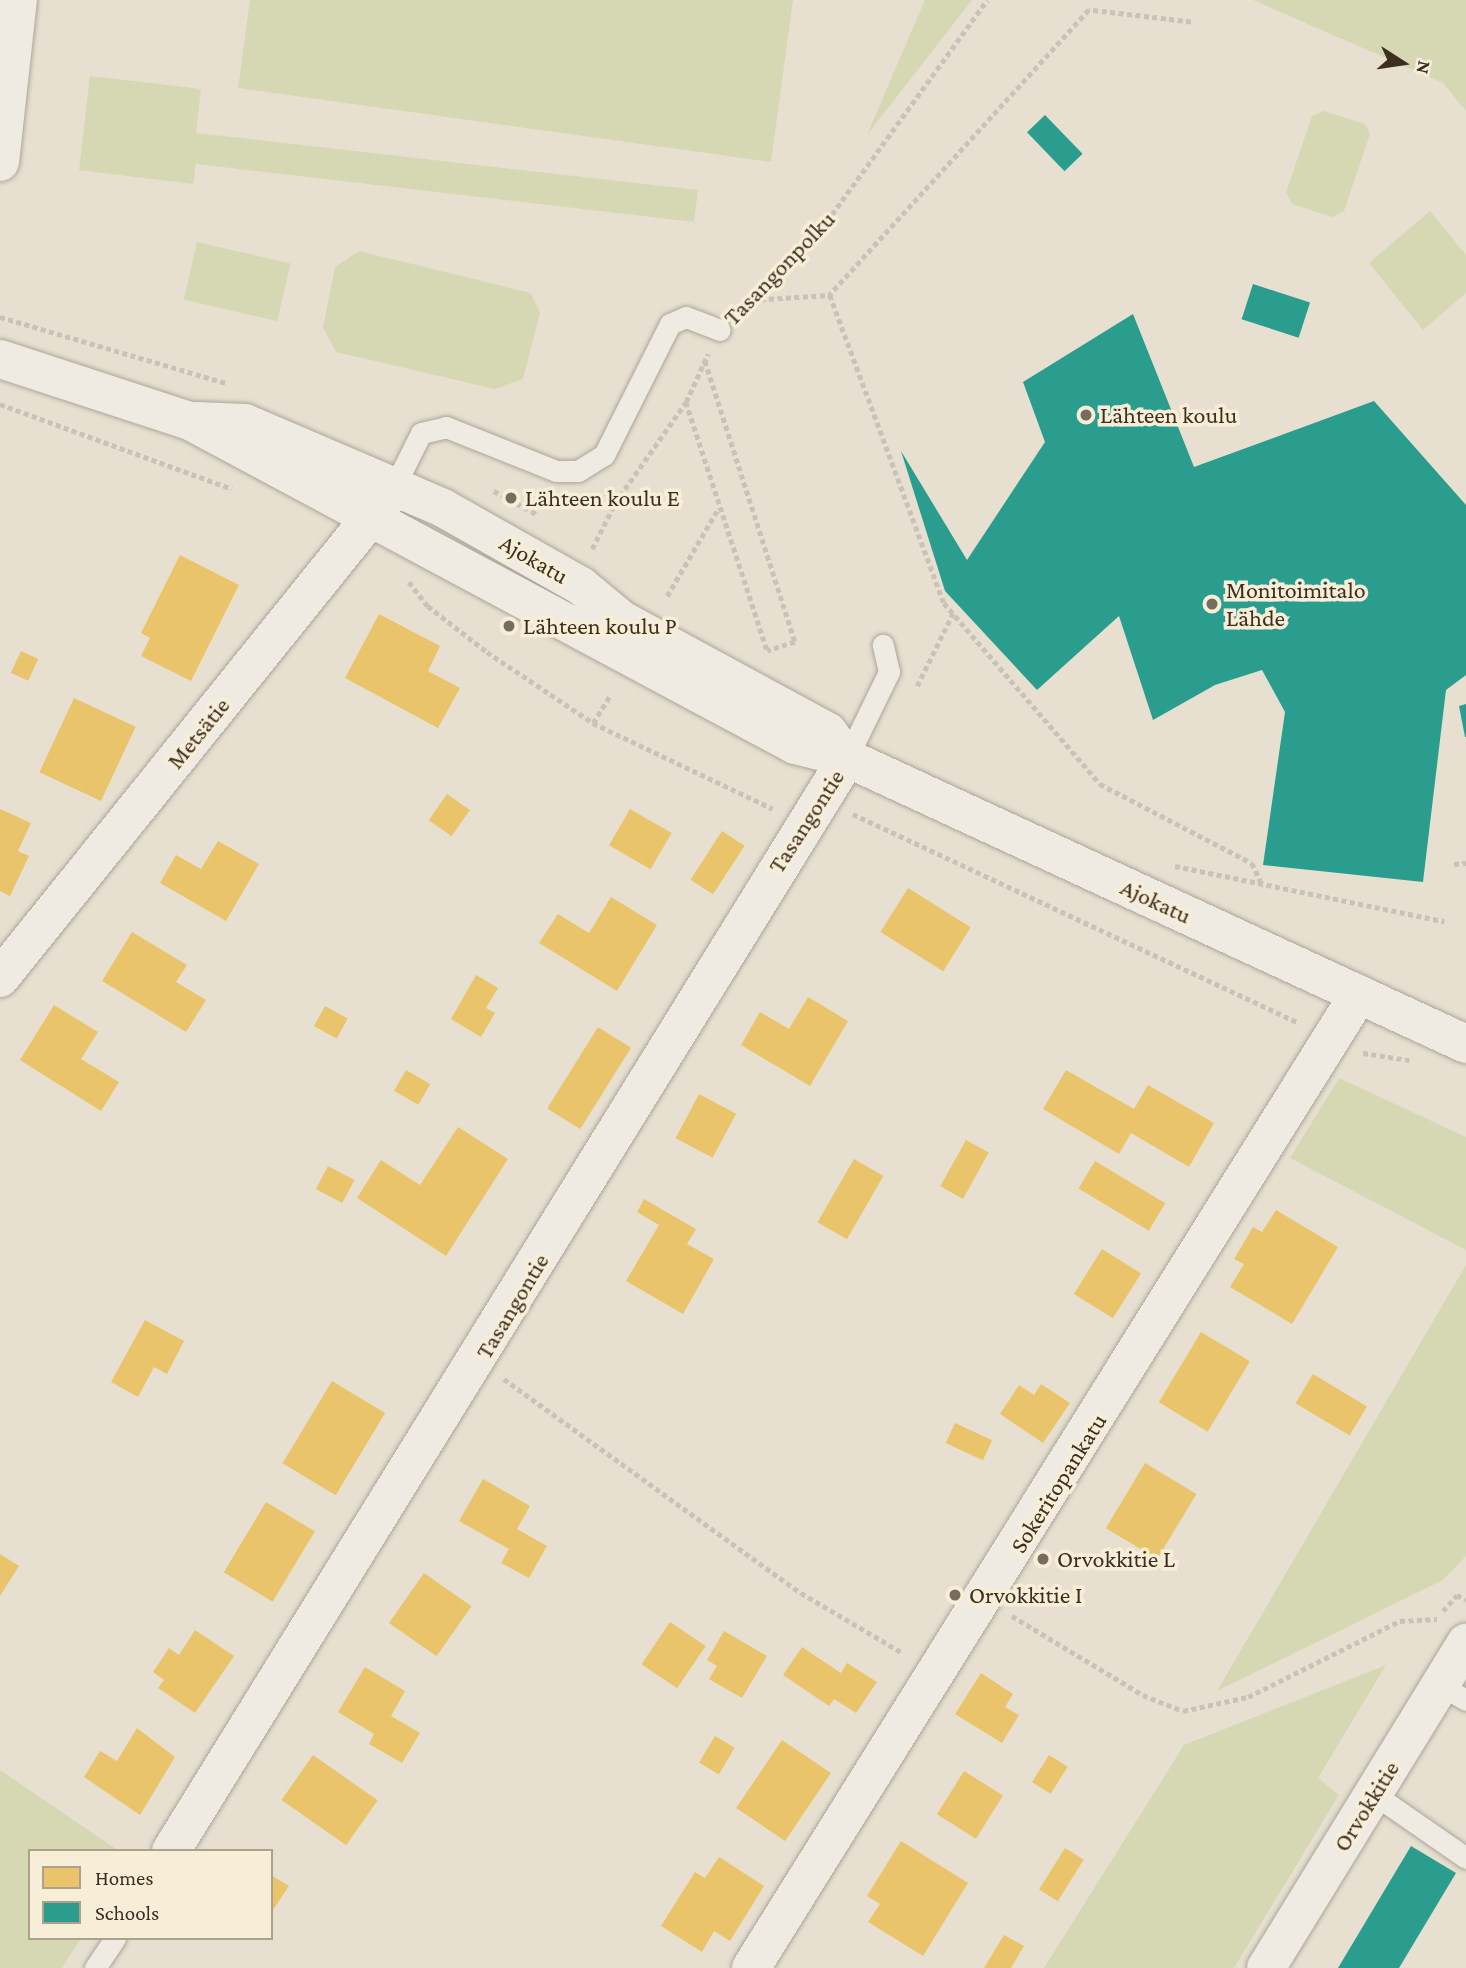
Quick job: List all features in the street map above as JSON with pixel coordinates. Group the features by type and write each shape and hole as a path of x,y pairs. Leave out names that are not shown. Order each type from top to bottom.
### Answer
{"street":[{"path":"0,162 5,78 18,0"},
{"name":"Ajokatu","path":"0,359 190,421 384,502 497,538 581,586 622,620 828,732 847,758 1466,1044"},
{"name":"Metsätie","path":"0,978 384,502"},
{"name":"Tasangontie","path":"172,1849 478,1363 803,821 847,758"},
{"name":"Sokeritopankatu","path":"751,1968 985,1600 1359,994"},
{"name":"Orvokkitie","path":"1266,1968 1374,1794 1453,1693 1466,1643"}],"lane":[{"path":"384,502 421,433 446,427 556,471 578,471 604,455 670,324 686,317 720,330"},
{"path":"847,758 889,672 883,645"},
{"path":"1374,1794 1466,1858"},
{"path":"95,1968 114,1940"}],"path":[{"name":"Tasangonpolku","path":"592,549 686,402 720,330 817,235 987,0"},
{"path":"751,300 830,295 1089,10 1191,22"},
{"path":"830,295 953,613 1100,784 1252,863 1262,884"},
{"path":"705,360 795,642 767,651"},
{"path":"686,402 718,509 767,651 762,661"},
{"path":"667,596 718,509"},
{"path":"405,577 428,607 593,723 803,821"},
{"path":"913,694 953,613"},
{"path":"593,723 611,694"},
{"path":"1454,864 1466,863"},
{"path":"1167,864 1444,921"},
{"path":"478,1363 551,1407 802,1592 937,1674"},
{"path":"985,1600 1143,1695 1183,1711 1248,1697 1400,1621 1437,1619"}],"green space":[{"path":"250,0 793,0 771,162 238,88"},
{"path":"925,0 972,0 867,135 899,60"},
{"path":"1253,0 1466,0 1466,111 1443,83"},
{"path":"90,76 201,89 196,133 698,190 694,222 196,164 193,184 79,170"},
{"path":"1324,111 1365,124 1370,134 1344,211 1332,217 1292,204 1286,192 1312,116"},
{"path":"1430,211 1466,255 1466,293 1423,330 1369,263"},
{"path":"197,242 291,264 277,321 184,299"},
{"path":"359,251 531,293 540,313 523,379 495,389 336,352 323,327 335,267"},
{"path":"1339,1078 1466,1137 1466,1250 1290,1158"},
{"path":"1466,1265 1466,1556 1443,1580 1217,1691"},
{"path":"1386,1665 1318,1778 1339,1795 1234,1968 1044,1968 1184,1745"},
{"path":"0,1770 116,1849 28,1849 28,1940 80,1940 62,1968 0,1968"}],"building: Homes":[{"path":"180,555 239,585 191,681 141,656 150,638 141,633"},
{"path":"379,614 440,646 428,671 460,688 438,728 345,678"},
{"path":"21,651 38,659 28,681 11,673"},
{"path":"74,698 136,727 101,801 39,772"},
{"path":"447,794 470,810 452,836 429,820"},
{"path":"0,809 31,823 18,851 29,856 10,896 0,891"},
{"path":"630,809 672,833 651,869 609,845"},
{"path":"722,831 745,846 713,894 690,880"},
{"path":"218,841 259,864 226,921 160,883 176,855 201,869"},
{"path":"908,888 971,927 943,971 880,932"},
{"path":"611,897 657,925 617,991 539,943 558,914 589,933"},
{"path":"132,932 187,965 176,982 206,1000 186,1032 102,981"},
{"path":"476,975 498,988 486,1008 495,1013 481,1037 451,1019"},
{"path":"808,997 848,1021 810,1086 741,1045 760,1012 789,1029"},
{"path":"54,1005 98,1032 81,1059 119,1082 101,1111 20,1060"},
{"path":"325,1006 348,1019 337,1039 314,1026"},
{"path":"598,1027 631,1048 580,1129 547,1108"},
{"path":"406,1070 430,1084 418,1105 394,1091"},
{"path":"1066,1070 1134,1109 1148,1085 1214,1123 1189,1167 1131,1133 1119,1154 1043,1109"},
{"path":"699,1094 736,1114 713,1158 676,1138"},
{"path":"458,1127 508,1159 446,1256 357,1198 381,1160 420,1185"},
{"path":"966,1140 989,1153 963,1199 940,1186"},
{"path":"854,1159 883,1176 847,1239 818,1222"},
{"path":"1095,1161 1165,1203 1149,1231 1079,1188"},
{"path":"328,1166 354,1180 342,1203 316,1189"},
{"path":"644,1199 696,1229 687,1244 714,1259 683,1314 626,1281 659,1225 637,1212"},
{"path":"1276,1210 1338,1247 1292,1324 1230,1287 1244,1264 1234,1259 1253,1227 1262,1232"},
{"path":"1102,1249 1141,1273 1113,1318 1074,1294"},
{"path":"145,1320 184,1341 167,1374 154,1367 138,1397 111,1382"},
{"path":"1201,1332 1250,1361 1208,1432 1159,1402"},
{"path":"1313,1374 1367,1406 1349,1436 1295,1403"},
{"path":"332,1381 385,1413 336,1495 283,1463"},
{"path":"1041,1384 1070,1403 1043,1443 1000,1414 1019,1385 1034,1395"},
{"path":"955,1423 992,1440 983,1460 946,1443"},
{"path":"1145,1463 1196,1494 1157,1559 1106,1528"},
{"path":"483,1479 530,1506 517,1529 547,1546 529,1578 501,1563 509,1549 459,1521"},
{"path":"266,1502 315,1531 273,1602 224,1572"},
{"path":"0,1554 19,1566 0,1596"},
{"path":"424,1573 472,1606 437,1656 389,1623"},
{"path":"670,1622 706,1646 677,1688 641,1664"},
{"path":"195,1630 234,1656 195,1713 158,1688 164,1680 153,1672 169,1648 179,1655"},
{"path":"724,1631 767,1656 742,1698 709,1679 717,1666 707,1660"},
{"path":"802,1647 841,1673 847,1663 877,1682 856,1713 834,1699 829,1706 783,1675"},
{"path":"365,1667 405,1691 391,1716 420,1733 402,1763 369,1744 374,1734 338,1712"},
{"path":"981,1673 1013,1694 1005,1707 1019,1715 1002,1743 955,1714"},
{"path":"137,1728 175,1757 140,1815 84,1777 100,1751 117,1761"},
{"path":"715,1736 735,1748 719,1774 699,1763"},
{"path":"782,1740 831,1773 785,1841 736,1808"},
{"path":"313,1755 378,1800 346,1845 281,1800"},
{"path":"1049,1755 1068,1767 1051,1794 1032,1782"},
{"path":"964,1771 1003,1795 976,1839 937,1814"},
{"path":"901,1841 968,1883 923,1956 868,1922 880,1904 867,1896"},
{"path":"1065,1848 1084,1860 1058,1901 1039,1890"},
{"path":"719,1857 764,1886 730,1941 714,1931 702,1952 661,1926 695,1872 705,1878"},
{"path":"273,1876 289,1886 273,1910"},
{"path":"1004,1935 1024,1946 1011,1968 984,1968"}],"building: Schools":[{"path":"1045,115 1083,154 1065,171 1027,132"},
{"path":"1253,284 1310,303 1299,338 1242,319"},
{"name":"Monitoimitalo Lähde","path":"1133,314 1194,467 1374,401 1466,505 1466,675 1446,690 1423,882 1263,865 1285,712 1262,670 1215,685 1153,720 1119,616 1037,690 945,591 901,451 967,560 1045,442 1023,382"},
{"path":"1466,704 1466,737 1465,737 1459,706"},
{"path":"1411,1846 1456,1873 1399,1968 1338,1968"}],"place":[{"name":"Lähteen koulu","path":"1086,415"},
{"name":"Lähteen koulu E","path":"511,498"},
{"name":"Monitoimitalo Lähde","path":"1212,604"},
{"name":"Lähteen koulu P","path":"509,626"},
{"name":"Orvokkitie L","path":"1043,1559"},
{"name":"Orvokkitie I","path":"955,1595"}]}
